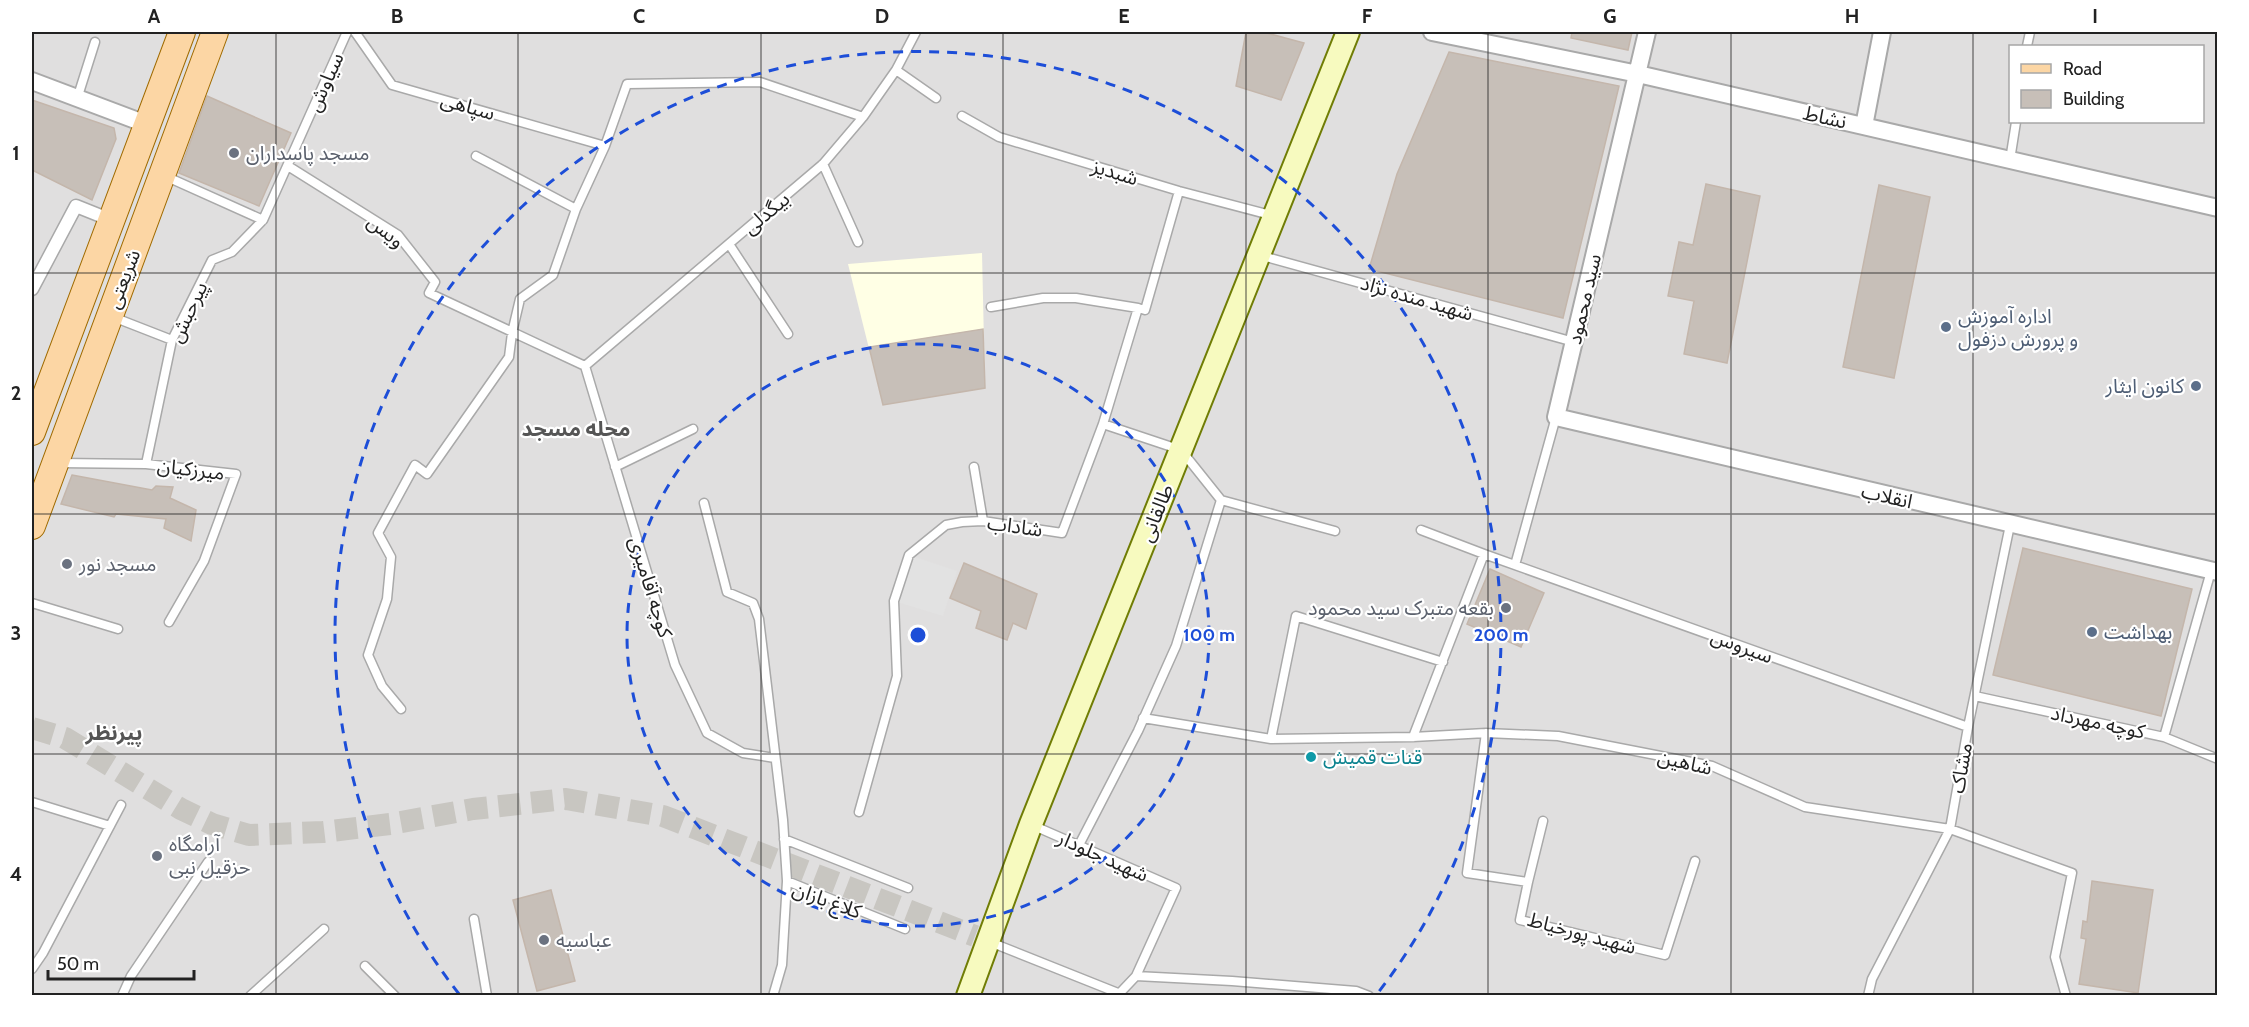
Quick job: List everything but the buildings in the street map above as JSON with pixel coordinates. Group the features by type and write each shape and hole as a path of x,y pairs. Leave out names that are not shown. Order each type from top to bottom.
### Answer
{"main road":[{"name":"شریعتی","path":"32,432 182,32"},
{"name":"شریعتی","path":"32,526 215,32"},
{"name":"طالقانی","path":"952,996 982,939 1031,824 1348,32"},
{"name":"طالقانی","path":"968,996 982,939"}],"street":[{"name":"نشاط","path":"1432,32 1638,75 2217,208"},
{"name":"سید محمود","path":"1556,417 1647,32"},
{"path":"1864,126 1882,32"},
{"path":"32,81 147,124"},
{"path":"32,289 76,206 111,220"},
{"name":"انقلاب","path":"1556,417 2214,572"}],"lane":[{"name":"سیاوش","path":"288,166 347,32"},
{"name":"سپاهی","path":"355,32 392,85 605,146"},
{"name":"بیگدلی","path":"585,366 823,164 863,117 896,70 916,32"},
{"path":"77,99 95,42"},
{"path":"896,70 936,98"},
{"path":"401,710 382,686 368,656 387,598 391,557 378,533 415,465 427,474 509,357 520,299 553,275 576,209 605,146 627,84 760,82 863,117"},
{"name":"شبدیز","path":"962,116 999,137 1179,191 1274,216"},
{"path":"2010,160 2016,123"},
{"path":"476,156 576,209"},
{"path":"823,164 858,242"},
{"path":"162,174 263,220 288,166"},
{"name":"ویس","path":"288,166 398,235 435,282 429,293 512,333"},
{"name":"شاداب","path":"860,812 897,676 894,601 909,555 946,525 972,521 1062,533 1103,424 1138,308 1145,310 1179,191"},
{"name":"پیرحبش","path":"146,464 172,340 212,260 232,252 263,220"},
{"path":"729,244 788,334"},
{"name":"شهید منده نژاد","path":"1259,255 1574,342"},
{"path":"991,308 1043,298 1076,298 1138,308"},
{"path":"110,316 172,340"},
{"path":"512,333 585,366"},
{"name":"کوچه آقامیری","path":"585,366 675,665 707,733 742,753 776,758"},
{"name":"سید محمود","path":"1515,565 1556,417"},
{"path":"1103,424 1181,450 1221,500 1335,531"},
{"path":"615,467 693,429"},
{"name":"میرزکیان","path":"55,462 146,464 236,474 204,561 169,622"},
{"path":"974,467 983,521"},
{"path":"1079,845 1143,718 1176,646 1221,500"},
{"path":"704,503 728,592 753,603 759,619 776,758 787,881"},
{"name":"مشاک","path":"1868,996 1872,979 1950,830 1968,727 2010,525"},
{"name":"سیروس","path":"1421,530 1968,727"},
{"path":"1413,737 1484,554"},
{"path":"2164,737 2214,572"},
{"path":"32,603 118,628"},
{"path":"1271,739 1296,616 1443,662"},
{"name":"کوچه مهرداد","path":"1975,696 2164,737 2217,759"},
{"name":"شاهین","path":"1143,718 1271,739 1413,737 1486,733 1558,736 1712,766 1805,807 1950,830 2072,873 2055,957 2066,996"},
{"name":"شهید پورخیاط","path":"1486,733 1467,873 1528,882 1520,920 1665,955 1695,861"},
{"path":"32,802 110,826"},
{"path":"32,969 121,805"},
{"path":"1528,882 1543,821"},
{"name":"شهید جلودار","path":"1031,824 1176,888 1136,976"},
{"path":"784,839 908,888"},
{"path":"122,996 131,975 208,862"},
{"name":"کلاغ بازان","path":"773,996 782,965 787,881 905,929"},
{"path":"474,919 488,996"},
{"path":"250,996 324,929"},
{"path":"982,939 1117,994 1136,976 1322,988 1356,991 1369,996"},
{"path":"365,966 395,996"}],"shaded area":[{"path":"32,32 2217,32 2217,995 32,995"},
{"path":"982,253 985,388 883,405 848,264"},
{"path":"909,555 957,571 943,616 894,601"}],"tunnel":[{"path":"32,728 65,738 181,809 212,824 249,835 323,832 390,824 473,809 566,799 663,816 975,936"}],"place":[{"name":"مسجد پاسداران","path":"234,153"},
{"name":"اداره آموزش و پرورش دزفول","path":"1946,327"},
{"name":"کانون ایثار","path":"2196,386"},
{"name":"مسجد نور","path":"67,564"},
{"name":"بقعه متبرک سید محمود","path":"1506,608"},
{"name":"بهداشت","path":"2092,632"},
{"name":"قنات قمیش","path":"1311,757"},
{"name":"آرامگاه حزقیل نبی","path":"157,856"},
{"name":"عباسیه","path":"544,940"}],"district":[{"name":"محله مسجد","path":"576,429"},
{"name":"پیرنظر","path":"114,733"}]}
